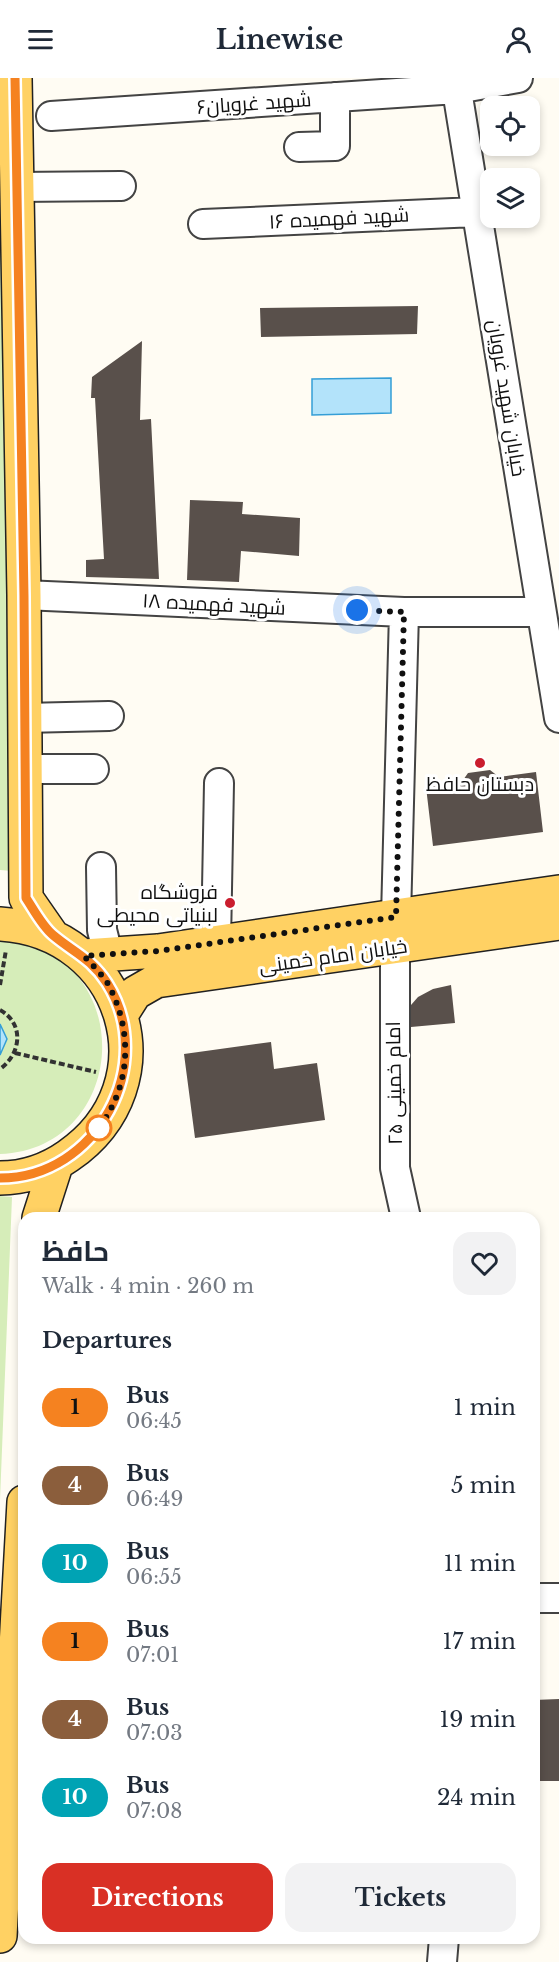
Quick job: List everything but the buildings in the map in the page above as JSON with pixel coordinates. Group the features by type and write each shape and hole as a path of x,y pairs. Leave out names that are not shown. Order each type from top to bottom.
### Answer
{"main road":[{"path":"15,78 24,596 26,898 51,934"},
{"name":"خیابان امام خمینی","path":"121,1015 135,993 156,981 396,932 559,892"},
{"name":"خیابان امام خمینی","path":"96,955 158,951 216,942 559,923"},
{"path":"0,924 23,926 51,934 96,955 121,1015 126,1050 123,1078 107,1118 85,1145 56,1165 30,1175 0,1178"},
{"path":"41,1212 56,1165"},
{"path":"0,1936 14,1856 18,1716 14,1584 18,1551"}],"street":[{"name":"شهید غرویان۶","path":"51,116 334,97 518,78"},
{"name":"خیابان شهید غرویان","path":"456,84 559,718"},
{"path":"299,147 334,146 334,97"},
{"path":"17,187 121,186"},
{"name":"شهید فهمیده ۱۶","path":"202,224 476,212"},
{"name":"شهید فهمیده ۱۸","path":"24,596 404,612 541,612"},
{"name":"امام خمینی ۲۵","path":"404,612 396,932 395,1168 405,1212"},
{"path":"24,718 109,716"},
{"path":"25,769 94,770"},
{"path":"216,942 219,783"},
{"path":"96,955 102,930 101,867"},
{"path":"540,1598 559,1598"},
{"path":"442,1962 444,1944"}],"path":[{"path":"0,1010 13,1022 17,1032 15,1053 0,1069"},
{"path":"15,1053 123,1078"}],"green space":[{"path":"0,87 12,871 0,870"},
{"path":"0,939 27,942 63,962 88,991 100,1025 101,1061 91,1095 71,1125 40,1145 0,1154"},
{"path":"0,1196 12,1197 0,1500"}],"water":[{"path":"391,378 391,413 312,415 312,379"},
{"path":"0,1024 7,1039 0,1055"}],"bus line":[{"name":"1","path":"0,1178 30,1175 56,1165 85,1145 107,1118 122,1085 126,1050 121,1015 107,983 84,956 51,934 26,898 24,596 15,78"}],"place":[{"name":"دبستان حافظ","path":"480,763"},
{"name":"فروشگاه لبنیاتی محیطی","path":"230,903"}],"route":[{"path":"99,1128 96,1131 107,1118 122,1085 126,1050 121,1015 107,983 84,956 158,951 396,917 404,612 357,610"}]}
